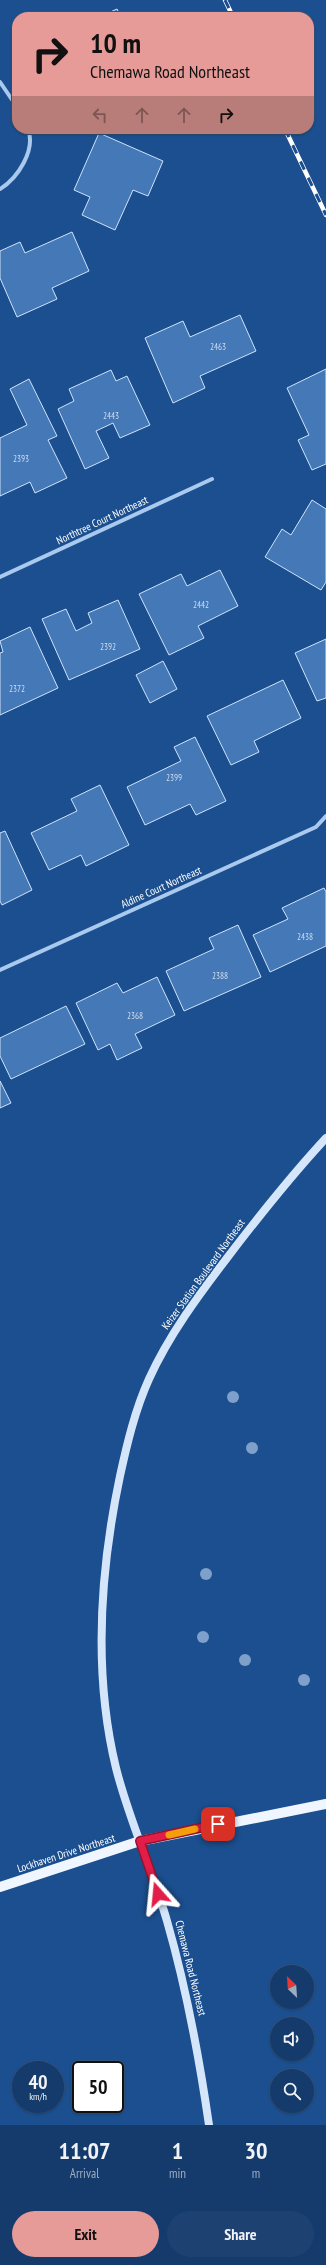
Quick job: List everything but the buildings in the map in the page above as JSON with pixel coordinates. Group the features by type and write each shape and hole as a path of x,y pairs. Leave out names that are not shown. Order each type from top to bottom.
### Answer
{"main road":[{"name":"Keizer Station Boulevard Northeast","path":"140,1841 116,1767 108,1724 102,1670 102,1611 106,1569 112,1516 127,1444 148,1380 173,1332 260,1213 326,1138"},
{"path":"140,1841 233,1821 326,1804"},
{"name":"Lockhaven Drive Northeast","path":"0,1887 140,1841"},
{"name":"Chemawa Road Northeast","path":"140,1841 167,1921 199,2053 209,2125"}],"street":[{"path":"0,82 12,100"},
{"path":"0,189 19,171 28,152 28,134"},
{"name":"Northtree Court Northeast","path":"0,576 212,479"},
{"name":"Aldine Court Northeast","path":"0,970 316,827 326,816"}],"railway":[{"path":"225,0 231,12"},
{"path":"287,134 326,215"}],"slow traffic":[{"path":"169,1835 195,1829"}],"route":[{"path":"158,1894 140,1841 218,1824"}]}
